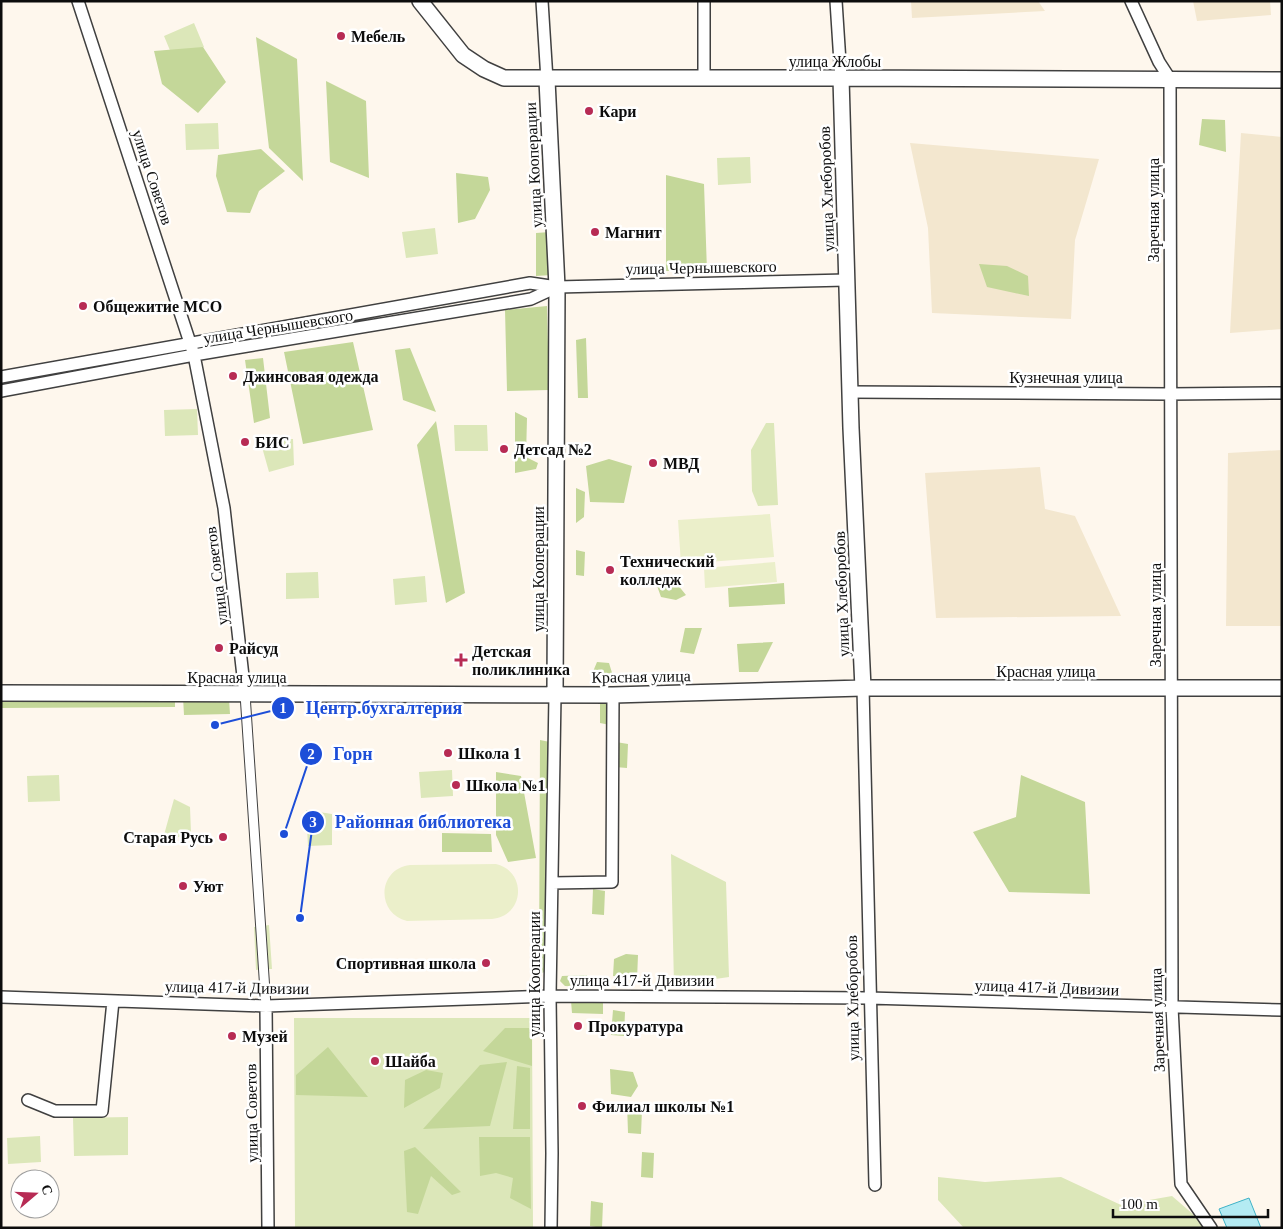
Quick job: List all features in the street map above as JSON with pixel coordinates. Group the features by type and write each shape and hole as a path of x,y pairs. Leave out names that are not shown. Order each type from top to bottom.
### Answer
{"street":[{"name":"улица Советов","path":"78,1 194,355 224,508 245,694 266,1006 268,1228"},
{"name":"улица Жлобы","path":"420,1 463,55 484,69 504,78 546,80 704,78 1282,80"},
{"name":"улица Кооперации","path":"542,1 557,287 555,695 550,996 552,1228"},
{"path":"704,1 704,78"},
{"name":"улица Хлеборобов","path":"836,1 841,78 846,280 862,688 875,1185"},
{"path":"1131,1 1159,62 1170,79"},
{"name":"Заречная улица","path":"1170,79 1172,1007 1181,1184 1211,1228"},
{"name":"улица Чернышевского","path":"1,376 530,283 557,287 846,280"},
{"name":"улица Чернышевского","path":"1,391 194,355 531,299 557,287"},
{"name":"Кузнечная улица","path":"850,392 1170,394 1282,392"},
{"name":"Красная улица","path":"1,693 613,695 862,688 1282,688"},
{"path":"552,883 612,882 613,695"},
{"name":"улица 417-й Дивизии","path":"1,997 266,1006 550,996 869,998 1282,1010"},
{"path":"28,1100 55,1111 102,1111 113,1001"}],"shaded area":[{"path":"911,1 1038,1 1045,11 912,18"},
{"path":"1193,1 1270,1 1271,15 1197,21"},
{"path":"1241,133 1282,137 1282,329 1230,333"},
{"path":"910,143 1099,159 1075,240 1071,319 932,313 928,228"},
{"path":"1282,450 1282,626 1226,626 1228,453"},
{"path":"1040,467 1045,509 1075,516 1121,616 936,618 925,473"}],"green space":[{"path":"194,23 204,47 174,60 164,36"},
{"path":"256,37 297,59 303,181 269,148"},
{"path":"203,47 226,82 198,113 162,84 154,51"},
{"path":"326,81 366,101 369,178 330,162"},
{"path":"1202,119 1225,120 1226,152 1199,145"},
{"path":"218,123 219,149 186,150 185,124"},
{"path":"261,149 285,171 259,191 250,213 227,212 216,176 218,155"},
{"path":"750,157 751,183 718,185 717,158"},
{"path":"456,173 488,177 490,190 475,219 458,223"},
{"path":"666,175 704,184 707,271 666,271"},
{"path":"435,228 438,254 406,258 402,232"},
{"path":"550,232 552,275 536,276 536,233"},
{"path":"979,264 1007,266 1028,276 1029,296 987,287"},
{"path":"547,306 549,390 507,391 505,310"},
{"path":"309,325 311,334 202,351 201,343"},
{"path":"586,338 588,398 578,398 576,340"},
{"path":"353,342 373,430 303,444 284,352"},
{"path":"410,348 436,412 403,400 395,350"},
{"path":"263,358 270,418 254,423 245,360"},
{"path":"43,372 39,381 1,388 1,380"},
{"path":"197,409 198,435 165,436 164,410"},
{"path":"515,412 527,418 526,457 538,463 536,469 515,473"},
{"path":"436,421 465,593 446,603 417,445"},
{"path":"766,423 774,423 778,505 758,506 752,491 751,450"},
{"path":"454,425 487,425 488,451 455,451"},
{"path":"293,439 294,465 269,472 260,440"},
{"path":"609,459 632,466 624,503 590,502 586,466"},
{"path":"576,488 585,492 584,517 576,523"},
{"path":"770,514 774,557 681,564 678,520"},
{"path":"576,550 585,552 584,576 576,575"},
{"path":"775,562 777,582 705,588 704,568"},
{"path":"318,572 319,598 286,599 286,573"},
{"path":"425,576 427,602 395,605 393,579"},
{"path":"665,577 677,584 686,595 676,600 661,597 656,583"},
{"path":"784,583 785,604 729,607 728,588"},
{"path":"536,591 548,594 549,613 538,614"},
{"path":"685,628 702,628 694,654 680,652"},
{"path":"773,642 758,672 739,672 737,644"},
{"path":"597,662 609,663 613,676 610,682 594,683 592,674"},
{"path":"183,697 229,699 230,714 184,715"},
{"path":"1,698 175,699 175,707 1,708"},
{"path":"611,703 610,725 600,723 600,704"},
{"path":"540,740 550,742 547,972 539,973"},
{"path":"616,742 628,744 627,768 615,767"},
{"path":"452,770 453,796 421,798 419,772"},
{"path":"496,772 521,776 536,858 508,862 496,835"},
{"path":"59,775 60,801 28,802 27,776"},
{"path":"1021,775 1085,802 1090,894 1009,892 973,832 1016,817"},
{"path":"174,799 190,807 191,833 162,842"},
{"path":"306,810 332,814 332,845 308,846"},
{"path":"442,833 491,834 492,852 442,852"},
{"path":"671,854 726,882 729,977 674,985"},
{"path":"496,864 506,868 513,875 517,884 516,902 511,910 503,916 492,919 407,921 397,917 390,910 386,901 384,892 386,883 391,874 399,868 410,865"},
{"path":"593,889 605,891 604,915 592,914"},
{"path":"269,925 272,969 266,969 263,926"},
{"path":"254,927 259,927 262,969 256,970"},
{"path":"626,954 638,955 637,980 613,976 614,959"},
{"path":"587,975 586,987 565,986 560,981 562,976"},
{"path":"571,1001 603,1002 603,1014 572,1013"},
{"path":"613,1010 625,1012 624,1036 611,1035"},
{"path":"294,1018 532,1018 533,1228 295,1228"},
{"path":"505,1028 532,1028 532,1066 483,1051"},
{"path":"328,1047 368,1097 296,1095 296,1075"},
{"path":"507,1062 490,1126 423,1129 480,1065"},
{"path":"517,1066 530,1068 530,1129 513,1129"},
{"path":"610,1069 633,1072 638,1086 631,1097 611,1094"},
{"path":"426,1070 443,1073 440,1088 404,1108 405,1080"},
{"path":"627,1103 642,1110 641,1134 628,1133"},
{"path":"128,1117 128,1155 74,1156 73,1118"},
{"path":"40,1136 41,1162 8,1164 7,1138"},
{"path":"479,1137 530,1137 531,1209 510,1198 513,1178 496,1173 480,1176"},
{"path":"415,1147 461,1192 452,1195 431,1176 418,1214 407,1212 404,1151"},
{"path":"642,1152 654,1153 653,1178 641,1177"},
{"path":"938,1177 985,1182 1061,1177 1121,1205 1172,1196 1209,1228 964,1228 938,1200"},
{"path":"591,1201 603,1203 602,1228 590,1226"}],"water":[{"path":"1249,1198 1261,1228 1227,1228 1219,1209"}],"place":[{"name":"Мебель","path":"341,36"},
{"name":"Кари","path":"589,111"},
{"name":"Магнит","path":"595,232"},
{"name":"Общежитие МСО","path":"83,306"},
{"name":"Джинсовая одежда","path":"233,376"},
{"name":"БИС","path":"245,442"},
{"name":"Детсад №2","path":"504,449"},
{"name":"МВД","path":"653,463"},
{"name":"Технический колледж","path":"610,570"},
{"name":"Райсуд","path":"219,648"},
{"name":"Детская поликлиника","path":"461,660"},
{"name":"Центр.бухгалтерия","path":"215,725"},
{"name":"Школа 1","path":"448,753"},
{"name":"Школа №1","path":"456,785"},
{"name":"Горн","path":"284,834"},
{"name":"Старая Русь","path":"223,837"},
{"name":"Уют","path":"183,886"},
{"name":"Районная библиотека","path":"300,918"},
{"name":"Спортивная школа","path":"486,963"},
{"name":"Прокуратура","path":"578,1026"},
{"name":"Музей","path":"232,1036"},
{"name":"Шайба","path":"375,1061"},
{"name":"Филиал школы №1","path":"582,1106"}]}
